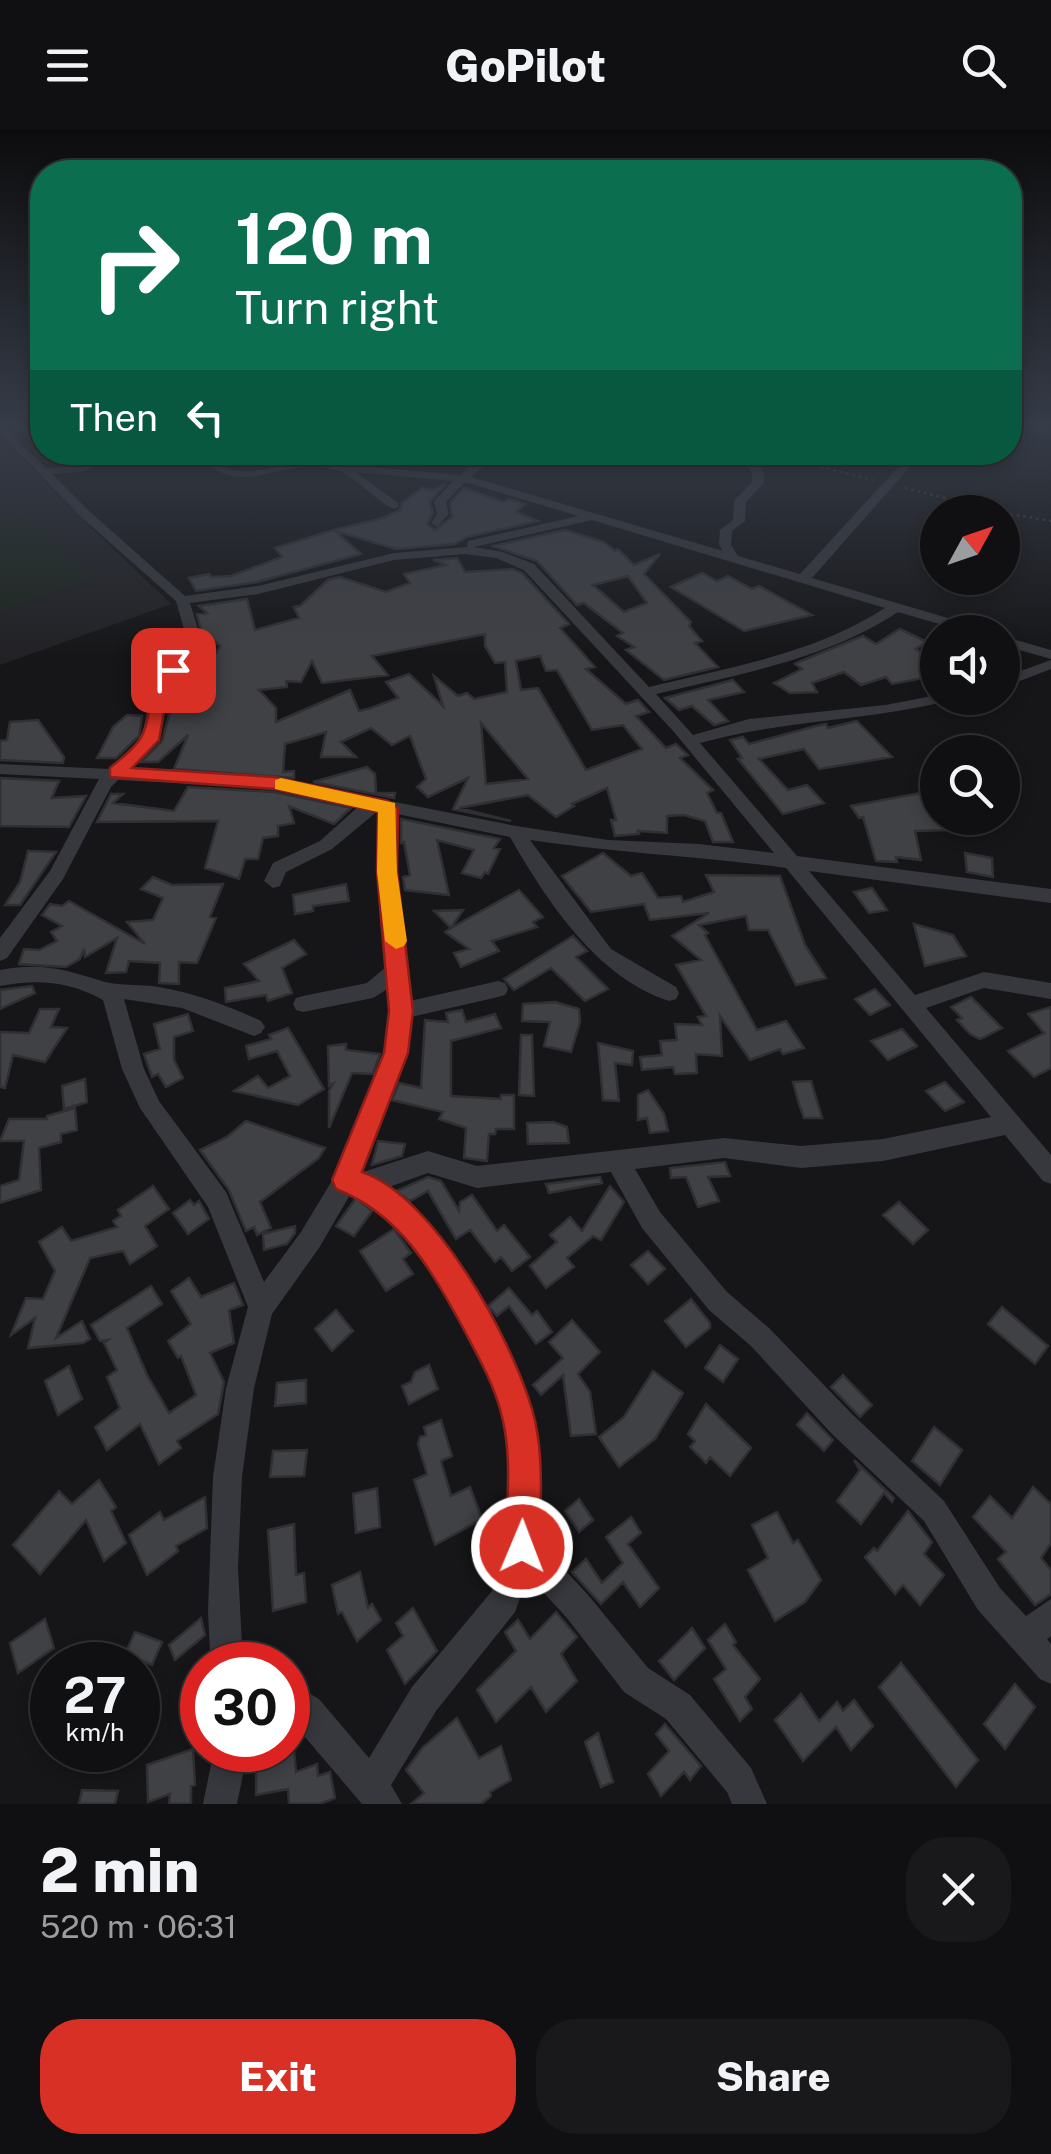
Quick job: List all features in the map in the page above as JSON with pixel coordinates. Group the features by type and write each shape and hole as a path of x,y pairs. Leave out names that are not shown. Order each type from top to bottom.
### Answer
{"street":[{"path":"0,953 57,874 96,797 150,740 157,701 191,629 182,600 73,501"},
{"path":"389,501 394,505"},
{"path":"437,523 443,514 441,501"},
{"path":"541,501 923,615"},
{"path":"732,556 726,545 726,530 739,521 740,501"},
{"path":"805,577 874,501"},
{"path":"454,552 468,545 592,516"},
{"path":"182,600 262,589 378,559 454,552 498,554 529,567 690,741 1051,1173"},
{"path":"646,692 813,647 871,623 896,607"},
{"path":"1020,645 1051,654"},
{"path":"1020,677 1051,664"},
{"path":"690,741 749,724 920,703"},
{"path":"0,769 274,783 516,832 608,846 699,850 1051,896"},
{"path":"273,881 280,868 326,846 380,806"},
{"path":"226,1642 223,1520 244,1356 260,1307 355,1183 396,1053 401,1011 380,806"},
{"path":"516,832 532,861 604,954 668,993"},
{"path":"302,1004 373,990 398,968"},
{"path":"0,978 23,973 66,974 112,995 133,1069 151,1108 217,1200 260,1307"},
{"path":"910,1005 984,980 1051,991"},
{"path":"401,1011 498,989"},
{"path":"105,990 134,990 210,1006 254,1028"},
{"path":"355,1183 428,1162 477,1176 724,1148 800,1158 883,1150 1008,1124"},
{"path":"616,1159 651,1220 718,1301 760,1337 842,1424 934,1511 989,1599 1051,1668"},
{"path":"310,1715 378,1795 424,1699 504,1601 522,1547 524,1464 517,1410 494,1355 440,1258 417,1227 355,1183"},
{"path":"522,1547 578,1607 636,1680 678,1708 738,1780 750,1804"},
{"path":"1024,1638 1051,1615"},
{"path":"220,1804 227,1772"}],"path":[{"path":"1020,517 1051,520"}],"shaded area":[{"path":"0,501 65,501 171,604 0,665"},
{"path":"27,515 92,578 0,612 0,523"}],"building":[{"path":"431,501 433,513 427,524 435,530 452,517 452,501 516,501 525,504 516,512 538,521 467,537 455,544 396,549 335,531 361,554 257,582 196,591 189,578 209,574 231,576 282,557 275,548 334,530 383,518 400,510 402,503"},
{"path":"565,530 618,549 634,565 660,554 644,574 691,622 689,626 702,641 695,643 718,667 664,680 626,650 634,647 617,636 623,633 584,603 577,605 537,561 493,546","holes":["628,576 647,603 624,612 593,585"]},
{"path":"457,558 465,572 512,569 522,573 569,624 560,628 595,667 586,669 626,704 638,700 649,712 636,716 666,748 676,744 688,755 680,758 713,790 707,793 733,842 713,842 705,821 684,815 667,816 667,833 638,831 639,834 615,836 611,820 616,820 607,788 572,804 556,817 528,795 459,808 511,821 453,809 468,778 428,797 417,787 426,779 410,736 392,745 371,728 341,742 356,757 321,757 326,732 285,744 283,772 294,771 294,778 174,769 188,735 158,762 141,762 162,741 178,682 191,677 196,664 209,664 220,646 201,630 197,614 207,613 199,606 247,599 255,630 299,618 294,607 328,580 340,577 386,592 410,583 404,574 446,565 433,560","holes":["485,634 485,646 495,663 505,662 507,692 474,699 467,693 458,696 434,676 443,706 409,674 386,682 398,698 371,708 359,711 350,690 276,722 276,708 259,690 287,687 286,681 301,682 312,661 322,683 388,675 372,656","540,656 546,671 557,670 592,730 623,725 642,749 586,770 538,688 521,690 516,661","481,723 528,779 486,784"]},
{"path":"702,573 717,581 728,576 752,589 759,586 812,615 744,631 671,587"},
{"path":"900,629 920,639 916,649 920,651 920,679 892,684 886,677 861,685 844,672 812,683 817,692 790,693 774,683 802,669 795,664 863,636 876,644"},
{"path":"733,680 744,692 708,700 728,721 714,725 692,706 679,710 665,698"},
{"path":"127,715 142,716 139,736 116,758 97,758 113,727"},
{"path":"38,720 64,757 63,763 0,760 0,741 7,740 10,722"},
{"path":"857,721 892,757 819,769 804,749 759,759 788,790 807,785 824,803 783,814 738,759 742,758 730,740 743,737 749,744 816,726 826,724 828,728"},
{"path":"367,767 375,774 376,793 395,793 394,798 313,782"},
{"path":"0,778 59,781 52,798 86,796 69,827 0,826"},
{"path":"188,787 274,792 351,808 334,824 289,806 294,823 278,826 278,836 263,838 258,859 245,859 239,879 205,868 218,821 97,822 111,794 123,794 113,803 174,811"},
{"path":"920,793 920,831 915,831 921,860 896,857 897,862 876,861 863,817 859,818 851,806"},
{"path":"401,819 500,839 494,848 500,849 488,874 485,872 481,878 462,873 474,850 437,840 449,895 405,890 403,877 410,875 404,842 401,843"},
{"path":"28,851 56,852 20,905 5,905 20,882"},
{"path":"603,853 631,876 642,873 658,898 681,896 683,902 714,892 706,875 780,876 805,945 826,978 796,985 768,930 749,930 746,916 699,925 708,933 705,935 757,1030 786,1021 804,1048 783,1054 780,1049 750,1060 720,1016 722,1056 696,1054 697,1073 675,1074 673,1067 642,1070 640,1057 662,1055 660,1041 677,1040 675,1024 702,1025 698,1017 706,1016 676,965 701,960 672,936 709,913 650,920 644,904 591,912 562,876"},
{"path":"965,853 992,858 993,877 967,872"},
{"path":"153,877 172,885 223,884 210,917 216,918 197,963 179,962 179,984 159,983 160,963 129,961 126,972 106,973 117,938 85,957 84,949 80,959 66,967 19,964 24,949 39,950 57,941 51,932 62,926 42,915 50,904 62,906 69,901 145,944 127,922 153,920 163,898 141,889"},
{"path":"346,884 349,901 313,906 313,911 295,914 293,895"},
{"path":"872,888 887,910 869,913 854,892"},
{"path":"519,890 543,917 533,922 537,927 492,941 499,951 461,967 454,953 469,949 445,932"},
{"path":"463,910 451,928 434,911"},
{"path":"914,924 953,935 966,956 925,966"},
{"path":"573,936 587,951 576,957 608,989 585,1001 551,968 514,990 504,979"},
{"path":"294,940 306,954 282,968 292,993 268,1001 266,995 226,1002 225,988 259,981 244,964"},
{"path":"32,986 35,993 0,1009 0,990"},
{"path":"875,989 890,1005 870,1015 855,999"},
{"path":"971,997 1002,1028 980,1039 970,1034 951,1007"},
{"path":"555,1002 579,1009 580,1022 571,1052 544,1046 550,1022 522,1021 523,1004"},
{"path":"1051,1007 1051,1068 1034,1077 1008,1051 1044,1033 1028,1014"},
{"path":"40,1009 59,1009 51,1027 67,1028 45,1062 13,1055 5,1088 0,1087 0,1032 29,1033"},
{"path":"462,1010 466,1022 495,1014 501,1028 451,1041 451,1096 501,1099 501,1095 514,1095 514,1129 496,1129 495,1134 489,1134 487,1161 464,1158 466,1128 439,1119 443,1112 392,1100 399,1083 421,1088 425,1020 448,1022 446,1013"},
{"path":"188,1014 193,1031 174,1037 174,1060 183,1078 166,1087 158,1074 152,1077 144,1054 160,1049 154,1024"},
{"path":"288,1028 324,1089 298,1105 234,1091 258,1076 268,1088 290,1076 277,1051 249,1059 246,1046 271,1039 269,1035"},
{"path":"902,1029 917,1046 888,1060 871,1041"},
{"path":"521,1035 532,1035 534,1096 519,1095"},
{"path":"598,1043 633,1051 632,1065 615,1063 619,1101 603,1100"},
{"path":"346,1044 346,1050 380,1054 373,1074 352,1073 329,1128 329,1091 333,1084 329,1086 328,1046"},
{"path":"85,1079 87,1102 64,1109 62,1086"},
{"path":"811,1081 822,1118 804,1118 799,1104 793,1082"},
{"path":"945,1082 964,1102 945,1111 926,1091"},
{"path":"648,1090 664,1114 668,1131 650,1133 647,1118 638,1120 638,1095"},
{"path":"75,1108 77,1130 61,1134 61,1142 39,1148 41,1190 0,1203 0,1186 19,1180 24,1141 0,1141 9,1119 47,1119"},
{"path":"246,1121 325,1148 319,1158 260,1202 271,1228 257,1235 254,1227 246,1231 229,1190 200,1150 227,1137"},
{"path":"553,1122 567,1127 569,1143 528,1144 527,1123"},
{"path":"378,1141 405,1144 402,1156 372,1165"},
{"path":"725,1162 730,1176 708,1177 719,1201 698,1207 686,1177 671,1178 670,1168"},
{"path":"428,1177 441,1181 459,1211 460,1202 472,1195 497,1231 504,1225 530,1257 512,1271 501,1257 495,1262 470,1230 456,1239 428,1191 410,1201 396,1191"},
{"path":"600,1177 602,1183 549,1193 546,1184"},
{"path":"153,1186 169,1209 145,1226 157,1246 130,1264 123,1251 90,1258 56,1338 82,1321 90,1339 28,1348 35,1318 11,1335 26,1298 43,1299 55,1271 39,1242 62,1227 71,1241 117,1227 113,1221 121,1216 118,1210"},
{"path":"610,1186 624,1202 601,1240 593,1236 567,1258 574,1267 546,1288 530,1266 557,1242 550,1235 570,1217 582,1231"},
{"path":"356,1198 372,1211 354,1236 336,1226"},
{"path":"190,1200 194,1205 199,1201 209,1219 188,1234 173,1213"},
{"path":"899,1202 928,1230 913,1244 883,1215"},
{"path":"295,1226 287,1244 264,1250 263,1234"},
{"path":"394,1229 411,1253 403,1259 413,1274 386,1291 360,1251"},
{"path":"648,1251 665,1269 648,1284 631,1265"},
{"path":"189,1278 201,1297 234,1283 243,1305 229,1310 234,1343 210,1353 224,1382 218,1414 177,1441 181,1448 159,1464 140,1424 107,1450 95,1427 120,1408 107,1377 117,1370 104,1343 108,1340 100,1341 91,1325 151,1286 162,1304 127,1328 169,1413 196,1395 181,1356 178,1358 168,1341 191,1324 171,1291"},
{"path":"509,1288 532,1315 537,1311 552,1332 536,1344 509,1306 497,1316 488,1306"},
{"path":"691,1299 710,1328 686,1347 665,1321"},
{"path":"1002,1307 1048,1346 1035,1364 988,1324"},
{"path":"336,1310 353,1331 332,1351 315,1329"},
{"path":"572,1320 600,1352 578,1374 590,1392 596,1434 571,1436 563,1375 541,1395 533,1385 563,1358 549,1342"},
{"path":"720,1345 738,1359 723,1382 705,1368"},
{"path":"429,1365 438,1389 409,1404 402,1386 411,1382 415,1372"},
{"path":"69,1366 82,1399 58,1415 45,1381"},
{"path":"653,1371 683,1393 655,1439 619,1467 599,1437 624,1417"},
{"path":"843,1375 872,1405 860,1417 831,1387"},
{"path":"306,1380 306,1403 275,1406 277,1383"},
{"path":"706,1404 751,1448 730,1476 710,1457 706,1463 690,1447 695,1441 688,1434"},
{"path":"807,1413 833,1440 824,1451 797,1425"},
{"path":"441,1420 452,1456 441,1461 451,1496 470,1487 482,1519 435,1545 414,1480 427,1474 418,1444 420,1437 426,1435 424,1427"},
{"path":"934,1427 962,1450 940,1485 912,1461"},
{"path":"307,1450 304,1476 270,1477 273,1451"},
{"path":"854,1460 894,1498 892,1502 884,1493 861,1524 837,1501 860,1470"},
{"path":"99,1480 116,1507 111,1511 126,1543 104,1561 86,1520 40,1574 13,1545 59,1491 72,1504"},
{"path":"1033,1487 1051,1504 1051,1543 1041,1558 1051,1570 1051,1594 1035,1605 998,1559 1006,1552 973,1517 990,1496 1012,1518"},
{"path":"377,1488 380,1527 356,1533 353,1494"},
{"path":"205,1497 207,1528 176,1546 178,1551 147,1575 129,1535 160,1512 164,1520"},
{"path":"579,1499 593,1520 579,1532 565,1511"},
{"path":"908,1511 932,1542 924,1554 944,1575 920,1605 903,1585 895,1594 865,1557 874,1548 877,1551"},
{"path":"777,1512 793,1543 798,1540 821,1580 805,1602 775,1621 748,1570 768,1558 752,1525"},
{"path":"631,1517 641,1533 628,1544 659,1588 640,1607 623,1582 601,1604 572,1572 586,1559 602,1583 623,1563 606,1537"},
{"path":"294,1524 296,1575 304,1573 306,1602 273,1611 268,1530"},
{"path":"360,1572 368,1608 372,1604 381,1620 357,1641 342,1612 338,1614 332,1585"},
{"path":"413,1608 437,1651 405,1684 387,1650 403,1636 396,1623"},
{"path":"556,1612 577,1637 561,1654 577,1681 546,1712 531,1687 496,1722 477,1690 516,1651 505,1632 518,1620 530,1639"},
{"path":"201,1618 205,1635 197,1642 180,1642 180,1656 175,1660 169,1645"},
{"path":"45,1619 52,1642 30,1642 30,1665 18,1673 10,1643"},
{"path":"725,1624 736,1642 733,1645 760,1679 745,1697 752,1709 740,1721 714,1679 726,1669 708,1640"},
{"path":"692,1628 705,1648 674,1680 659,1661"},
{"path":"135,1632 162,1642 160,1647 160,1642 130,1642"},
{"path":"901,1663 978,1760 956,1787 879,1687"},
{"path":"1015,1684 1035,1707 1005,1749 984,1724"},
{"path":"801,1694 819,1721 837,1702 843,1711 854,1700 873,1726 851,1750 836,1727 803,1761 775,1720"},
{"path":"457,1718 479,1758 501,1746 511,1780 490,1792 491,1796 481,1804 411,1804 424,1793 406,1770 423,1747"},
{"path":"665,1724 701,1766 690,1780 684,1772 661,1796 648,1774 669,1751 656,1734"},
{"path":"598,1733 613,1782 601,1787 585,1742"},
{"path":"180,1754 180,1772 194,1772 191,1804 169,1804 170,1794 148,1802 147,1772 160,1772 160,1760"},
{"path":"317,1764 318,1776 330,1772 335,1798 320,1804 289,1804 288,1789 256,1795 256,1772 310,1772 310,1767"},
{"path":"82,1790 118,1791 115,1804 79,1804"}],"slow traffic":[{"path":"281,784 388,808 387,872 396,941"}],"route":[{"path":"173,670 157,701 150,740 116,773 274,783 388,808 387,872 401,1011 396,1053 345,1180 364,1185 417,1227 440,1258 494,1355 517,1410 524,1464 522,1547"}]}
